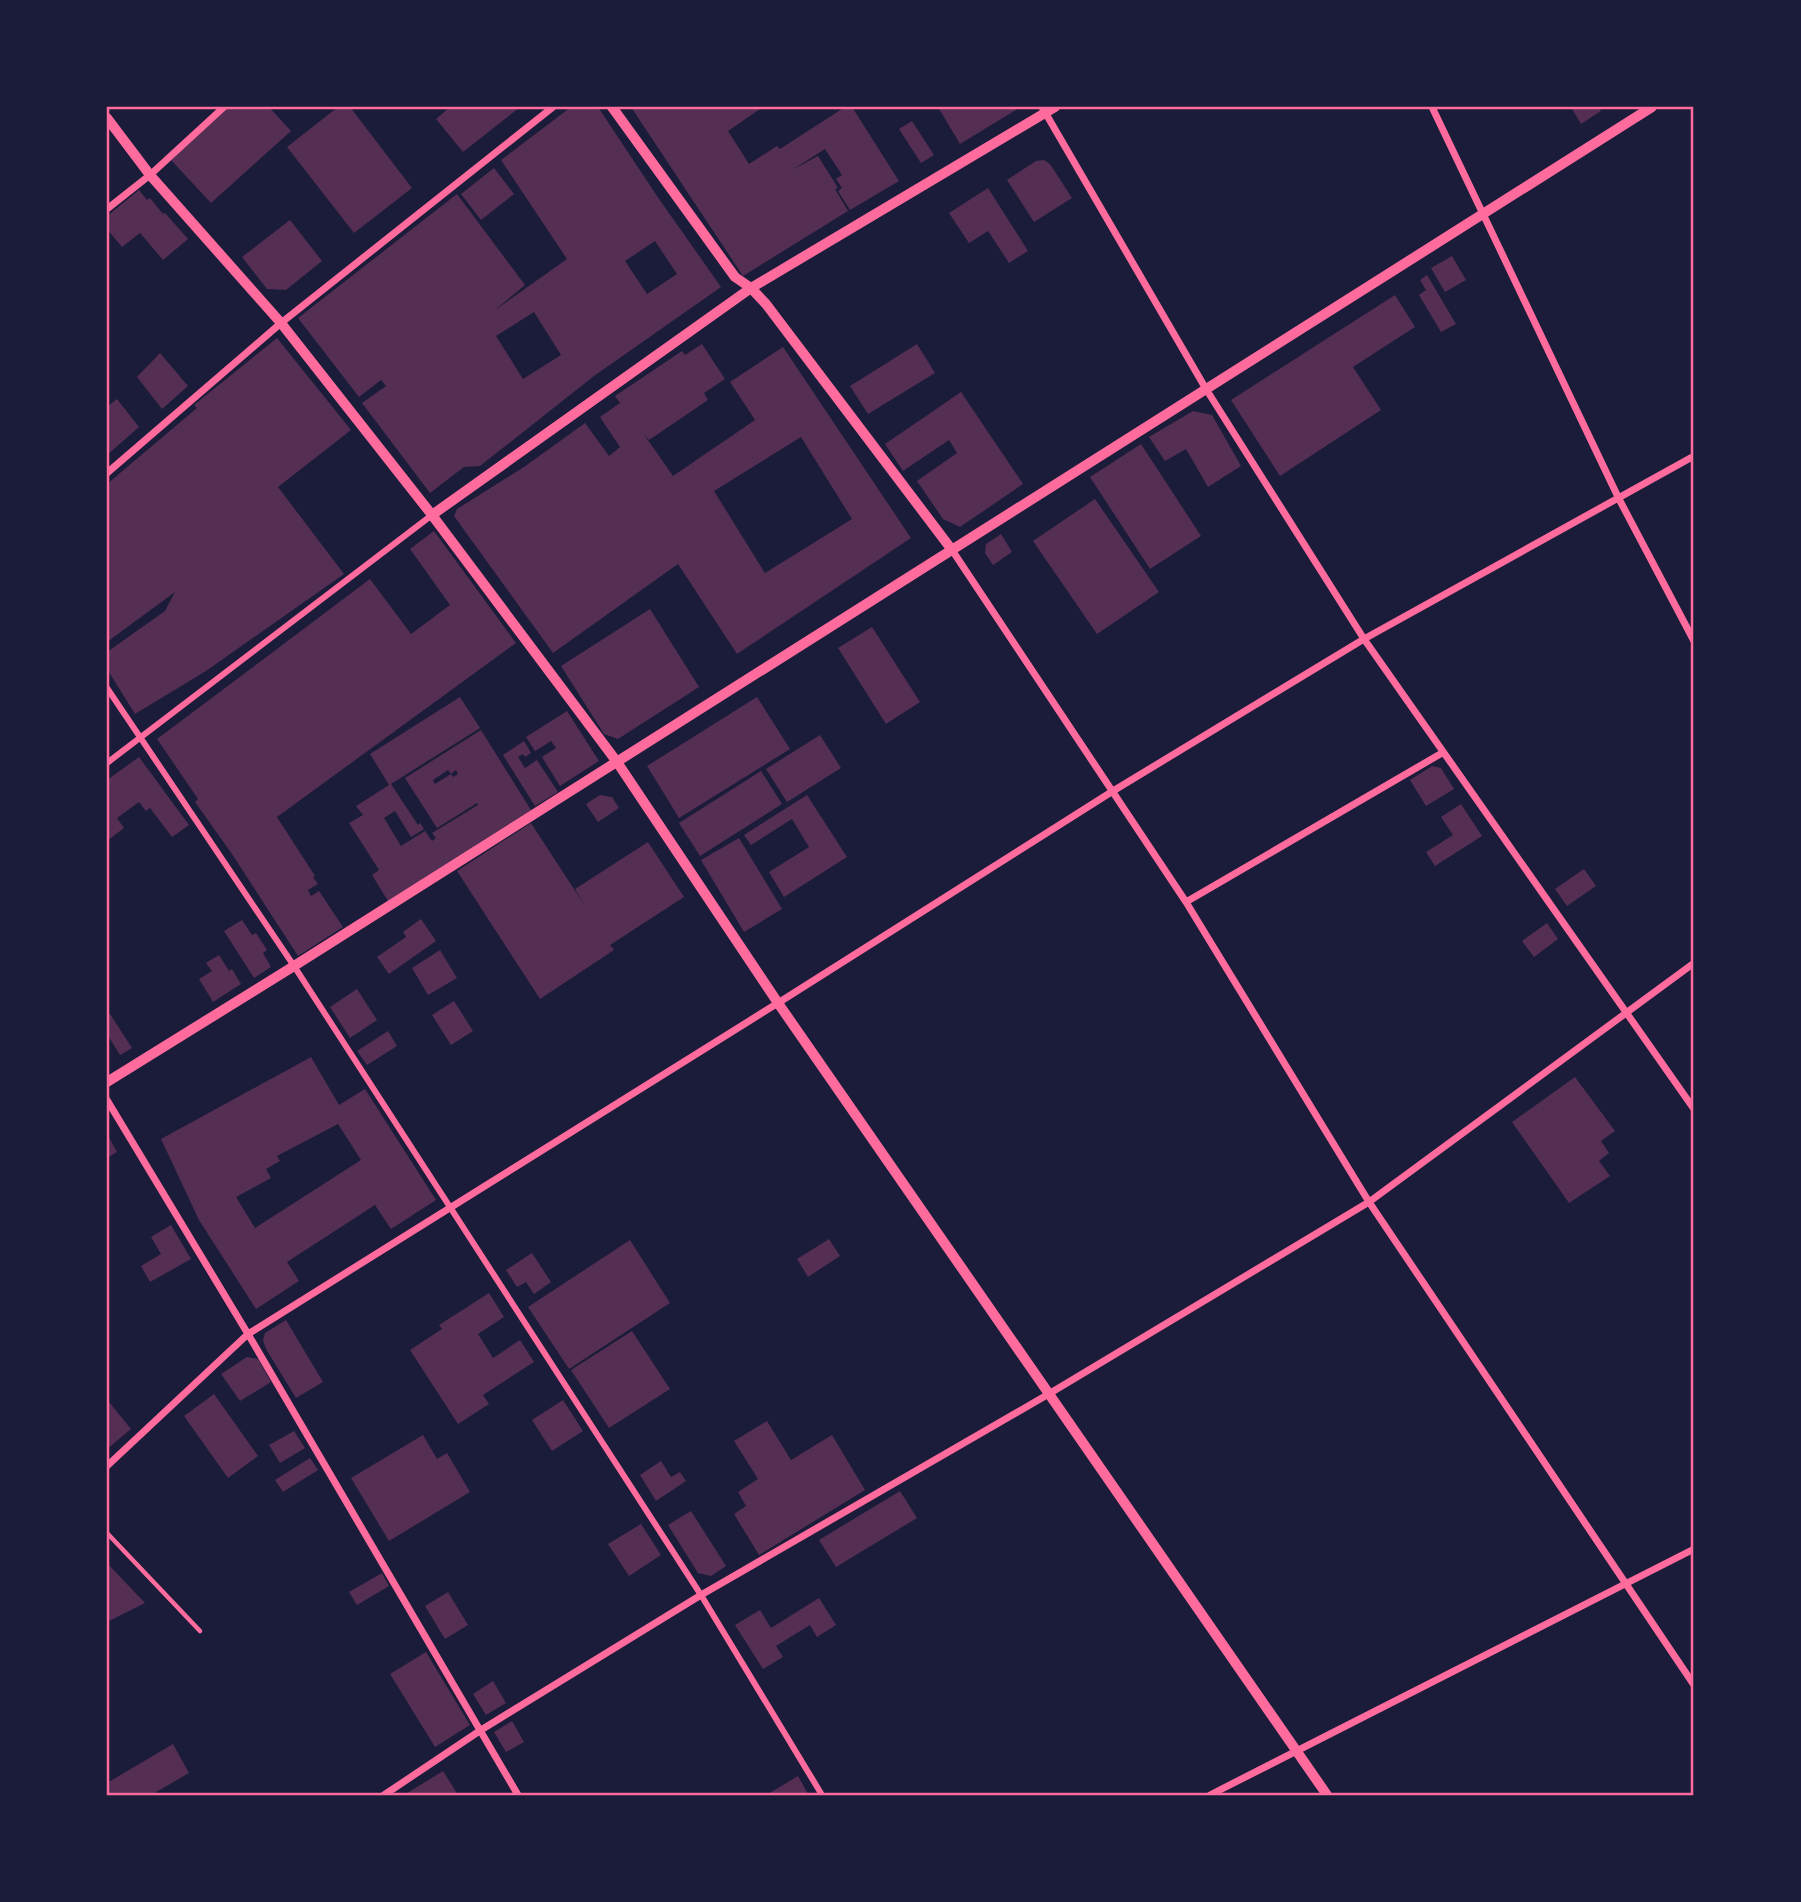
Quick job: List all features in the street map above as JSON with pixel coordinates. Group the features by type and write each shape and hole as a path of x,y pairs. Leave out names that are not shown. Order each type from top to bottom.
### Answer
{"street":[{"path":"107,209 150,175 224,107"},
{"path":"107,473 281,323 553,107"},
{"path":"612,107 735,277 751,288 766,304 952,550 1186,902 1369,1202 1694,1685"},
{"path":"1432,107 1619,499 1694,641"},
{"path":"107,1082 1652,107"},
{"path":"107,764 432,515 751,288 1048,109 1206,389 1364,639 1694,1109"},
{"path":"107,118 150,175 281,323 432,515 617,762 778,1003 1047,1395 1327,1795"},
{"path":"107,1466 248,1334 1113,791 1364,639 1694,456"},
{"path":"107,688 294,966 701,1595 822,1795"},
{"path":"1186,902 1442,753"},
{"path":"384,1795 481,1730 701,1595 1047,1395 1369,1202 1694,963"},
{"path":"107,1100 248,1334 518,1795"},
{"path":"1210,1795 1694,1549"}],"lane":[{"path":"107,1533 200,1631"}],"building":[{"path":"229,107 269,107 291,131 211,203 171,160"},
{"path":"338,107 350,107 412,188 354,233 287,147"},
{"path":"450,107 520,107 463,152 436,119"},
{"path":"571,107 598,107 721,287 594,376 480,466 464,467 430,493 362,403 386,386 381,380 359,397 298,318 457,194 525,285 495,310 567,259 501,160","holes":["655,241 677,274 647,294 625,261","534,312 561,355 523,379 496,336"]},
{"path":"631,107 759,107 760,109 728,131 749,164 777,146 780,149 845,107 852,107 899,181 850,210 838,191 842,188 836,179 842,175 825,149 792,170 818,156 838,188 835,189 848,211 743,276"},
{"path":"938,107 1021,107 960,144"},
{"path":"1571,107 1598,107 1601,111 1581,124"},
{"path":"912,121 934,155 921,163 899,129"},
{"path":"1044,160 1050,164 1072,198 1034,222 1007,180 1036,161"},
{"path":"494,168 514,194 481,220 461,194"},
{"path":"988,188 1028,251 1009,263 988,231 969,243 949,213"},
{"path":"139,190 147,200 150,198 163,214 165,213 188,239 163,260 140,233 122,247 107,229 107,216"},
{"path":"290,220 322,261 286,290 267,289 242,257"},
{"path":"1452,256 1466,280 1445,292 1431,268"},
{"path":"1427,275 1456,324 1441,332 1419,295 1426,290 1420,280"},
{"path":"1395,295 1415,327 1353,367 1381,410 1280,476 1231,400"},
{"path":"277,338 351,430 278,487 344,574 206,671 135,714 107,669 107,652 165,611 175,592 107,642 107,484 197,408 194,405"},
{"path":"702,344 725,379 704,393 708,400 649,440 643,433 673,476 755,420 730,382 783,347 911,538 737,654 678,564 553,653 454,516 457,509 524,467 585,423 609,456 620,447 600,417 620,403 615,396 682,351 685,355","holes":["801,437 852,519 765,573 714,491"]},
{"path":"917,344 935,373 868,414 850,386"},
{"path":"160,353 188,386 162,409 137,377"},
{"path":"961,392 1023,484 960,527 943,519 917,481 957,453 949,440 903,471 885,444"},
{"path":"117,399 139,427 107,455 107,407"},
{"path":"1193,411 1212,415 1241,466 1208,487 1186,449 1165,461 1149,437"},
{"path":"1141,444 1201,536 1150,569 1090,477"},
{"path":"1095,499 1159,592 1097,634 1033,541"},
{"path":"434,531 516,643 277,817 315,876 313,877 318,884 308,890 311,896 319,891 343,927 298,956 195,802 198,799 157,739 370,579 411,634 450,605 410,549"},
{"path":"1001,534 1012,552 993,565 985,553 986,544"},
{"path":"650,609 699,687 618,739 604,734 561,666"},
{"path":"872,627 920,702 886,724 838,648"},
{"path":"460,697 480,728 391,784 418,825 420,823 424,829 411,837 395,811 384,818 401,846 425,831 432,841 436,838 432,833 478,805 477,803 437,828 405,778 481,730 531,810 388,901 372,875 379,870 349,823 363,815 356,806 389,785 370,754","holes":["448,770 451,774 435,784 433,780"]},
{"path":"757,697 790,749 679,818 647,766"},
{"path":"567,711 599,761 560,786 542,757 556,748 551,741 535,751 526,737"},
{"path":"820,735 841,768 787,802 766,769"},
{"path":"524,741 531,753 518,757 525,768 537,760 558,792 535,806 503,755"},
{"path":"139,757 189,825 172,837 150,808 146,811 139,802 117,818 124,828 107,841 107,780"},
{"path":"1432,766 1441,768 1454,789 1426,806 1410,780"},
{"path":"761,771 782,804 700,856 679,823"},
{"path":"600,795 612,797 619,808 598,822 586,804"},
{"path":"807,795 847,857 784,897 769,872 809,847 792,819 751,845 744,835"},
{"path":"1461,804 1482,836 1435,866 1426,852 1453,835 1441,817"},
{"path":"531,823 585,906 575,889 648,842 684,897 610,945 614,950 540,999 457,871"},
{"path":"739,838 782,909 744,932 701,860"},
{"path":"1584,869 1596,886 1567,906 1555,889"},
{"path":"421,919 436,941 389,974 377,957 406,937 403,932"},
{"path":"242,920 252,935 256,933 267,950 263,953 271,967 254,978 224,931"},
{"path":"1547,923 1558,939 1534,957 1522,941"},
{"path":"440,950 457,978 428,995 412,968"},
{"path":"219,955 241,984 213,1002 199,979 212,971 206,963"},
{"path":"357,989 377,1020 350,1038 330,1007"},
{"path":"454,1001 473,1031 451,1045 432,1015"},
{"path":"110,1014 132,1048 120,1055 107,1034 107,1016"},
{"path":"388,1031 397,1046 367,1065 357,1051"},
{"path":"311,1057 339,1105 365,1089 436,1200 391,1229 375,1205 287,1262 299,1281 256,1309 199,1220 161,1139","holes":["338,1124 361,1160 255,1228 236,1197 271,1178 266,1169 280,1161 277,1156"]},
{"path":"1575,1077 1615,1131 1601,1141 1609,1153 1599,1161 1610,1176 1569,1203 1512,1122"},
{"path":"107,1134 117,1152 107,1158"},
{"path":"171,1225 191,1259 150,1282 141,1266 161,1254 151,1237"},
{"path":"829,1239 840,1256 808,1277 797,1259"},
{"path":"630,1240 670,1303 569,1369 528,1307"},
{"path":"532,1253 551,1282 534,1294 526,1282 517,1287 506,1270"},
{"path":"489,1293 504,1317 478,1334 493,1358 520,1340 534,1362 483,1395 489,1404 458,1424 410,1350 442,1329 439,1325"},
{"path":"286,1320 323,1382 296,1398 263,1340 265,1333"},
{"path":"632,1331 670,1389 609,1428 571,1370"},
{"path":"247,1357 258,1359 271,1382 240,1401 221,1374"},
{"path":"214,1394 258,1456 228,1478 184,1416"},
{"path":"563,1400 583,1431 552,1451 532,1420"},
{"path":"109,1402 131,1429 107,1449 107,1404"},
{"path":"767,1421 791,1460 832,1435 865,1490 759,1555 734,1514 746,1506 738,1492 758,1479 734,1441"},
{"path":"294,1431 305,1448 280,1463 269,1445"},
{"path":"423,1435 437,1459 447,1453 470,1492 389,1541 351,1478"},
{"path":"310,1458 318,1470 283,1492 275,1480"},
{"path":"661,1461 671,1477 680,1472 686,1481 656,1501 640,1475"},
{"path":"900,1491 917,1518 836,1567 819,1540"},
{"path":"691,1511 726,1566 711,1576 698,1573 668,1525"},
{"path":"641,1524 661,1555 629,1576 608,1544"},
{"path":"107,1563 145,1603 107,1622"},
{"path":"382,1573 389,1586 357,1605 349,1592"},
{"path":"448,1592 468,1625 445,1639 425,1606"},
{"path":"819,1598 836,1625 817,1637 810,1625 776,1646 783,1657 763,1669 735,1625 760,1610 771,1628"},
{"path":"426,1652 470,1725 435,1747 390,1674"},
{"path":"493,1681 506,1703 486,1715 473,1694"},
{"path":"512,1721 524,1742 506,1752 494,1732"},
{"path":"173,1744 189,1773 151,1795 107,1795 107,1783"},
{"path":"443,1771 458,1795 404,1795"},
{"path":"798,1776 808,1794 768,1794"}]}
